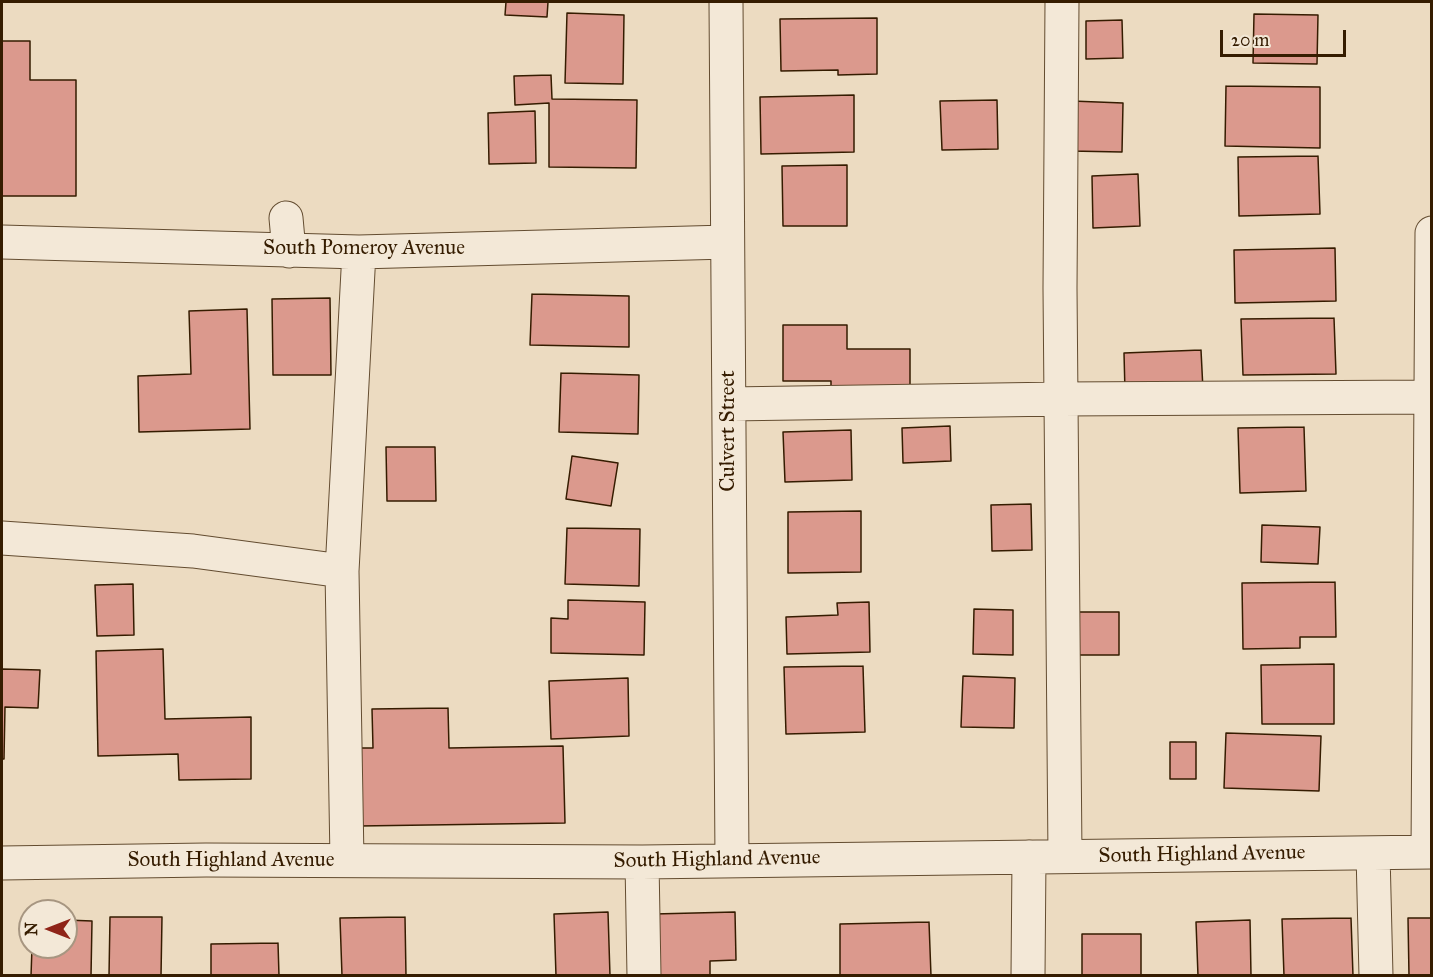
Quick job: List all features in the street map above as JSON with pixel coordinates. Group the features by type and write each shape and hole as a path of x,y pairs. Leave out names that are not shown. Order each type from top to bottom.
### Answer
{"street":[{"name":"Culvert Street","path":"726,2 732,860"},
{"path":"1062,2 1061,399 1065,856"},
{"path":"286,218 289,251"},
{"path":"1430,852 1431,233"},
{"name":"South Pomeroy Avenue","path":"2,242 359,252 727,242"},
{"path":"348,860 342,571 359,252"},
{"path":"729,404 1431,397"},
{"path":"2,538 193,551 342,571"},
{"name":"South Highland Avenue","path":"2,863 348,860 642,862 1430,852"},
{"path":"1373,853 1376,975"},
{"path":"1028,975 1029,857"},
{"path":"642,862 644,975"}],"building":[{"path":"506,2 548,2 547,17 505,15"},
{"path":"567,13 624,15 623,84 565,83"},
{"path":"1254,14 1318,15 1317,64 1253,63"},
{"path":"877,18 877,74 838,75 838,70 781,71 780,19"},
{"path":"1122,20 1123,58 1086,59 1086,21"},
{"path":"2,41 30,41 30,80 76,80 76,196 2,196"},
{"path":"551,75 552,99 637,100 636,168 549,167 549,103 515,105 514,76"},
{"path":"1226,86 1320,87 1320,148 1225,146"},
{"path":"854,95 854,152 761,154 760,97"},
{"path":"997,100 998,149 942,150 940,101"},
{"path":"1072,101 1123,103 1122,152 1070,151"},
{"path":"535,111 536,163 489,164 488,113"},
{"path":"1318,156 1320,214 1239,216 1238,157"},
{"path":"847,165 847,226 783,226 782,166"},
{"path":"1138,174 1140,226 1093,228 1092,176"},
{"path":"1335,248 1336,301 1235,303 1234,250"},
{"path":"532,294 629,296 629,347 530,345"},
{"path":"330,298 331,375 273,375 272,299"},
{"path":"247,309 250,429 139,432 138,376 191,374 189,311"},
{"path":"1334,318 1336,374 1243,375 1241,319"},
{"path":"783,325 847,325 847,349 910,349 910,394 831,394 831,381 783,381"},
{"path":"1201,350 1203,390 1125,392 1124,353"},
{"path":"561,373 639,375 638,434 559,432"},
{"path":"950,426 951,461 903,463 902,428"},
{"path":"1304,427 1306,491 1240,493 1238,428"},
{"path":"851,430 852,480 785,482 783,432"},
{"path":"386,447 435,447 436,501 387,501"},
{"path":"572,456 618,463 611,506 566,499"},
{"path":"1031,504 1032,550 992,551 991,505"},
{"path":"861,511 861,572 788,573 788,512"},
{"path":"1262,525 1320,527 1318,564 1261,562"},
{"path":"567,528 640,529 639,586 565,584"},
{"path":"1335,582 1336,637 1300,637 1300,648 1243,649 1242,583"},
{"path":"133,584 134,635 97,636 95,585"},
{"path":"568,600 645,602 644,655 551,653 551,618 568,619"},
{"path":"869,602 870,652 787,654 786,617 838,615 837,603"},
{"path":"974,609 1013,610 1013,655 973,654"},
{"path":"1079,612 1119,612 1119,655 1079,655"},
{"path":"163,649 165,719 251,717 251,779 179,780 178,754 98,756 96,651"},
{"path":"1334,664 1334,724 1262,724 1261,665"},
{"path":"863,666 865,732 786,734 784,667"},
{"path":"2,669 40,670 38,708 5,707 4,759 2,759"},
{"path":"963,676 1015,678 1014,728 961,727"},
{"path":"628,678 629,736 551,739 549,681"},
{"path":"448,708 449,748 563,746 565,823 359,826 359,748 373,748 372,709"},
{"path":"1226,733 1321,736 1319,791 1224,788"},
{"path":"1170,742 1196,742 1196,779 1170,779"},
{"path":"608,912 610,976 556,976 554,914"},
{"path":"735,912 736,960 710,961 710,976 656,976 654,914"},
{"path":"110,917 162,917 161,976 109,976"},
{"path":"405,917 406,976 342,976 340,918"},
{"path":"1351,918 1353,976 1284,976 1282,919"},
{"path":"1408,918 1432,918 1432,976 1409,976"},
{"path":"78,920 92,921 91,976 31,976 32,959 78,959"},
{"path":"1250,920 1251,976 1198,976 1196,922"},
{"path":"929,922 931,976 840,976 840,924"},
{"path":"1082,934 1141,934 1141,976 1082,976"},
{"path":"278,943 279,976 211,976 211,944"}]}
